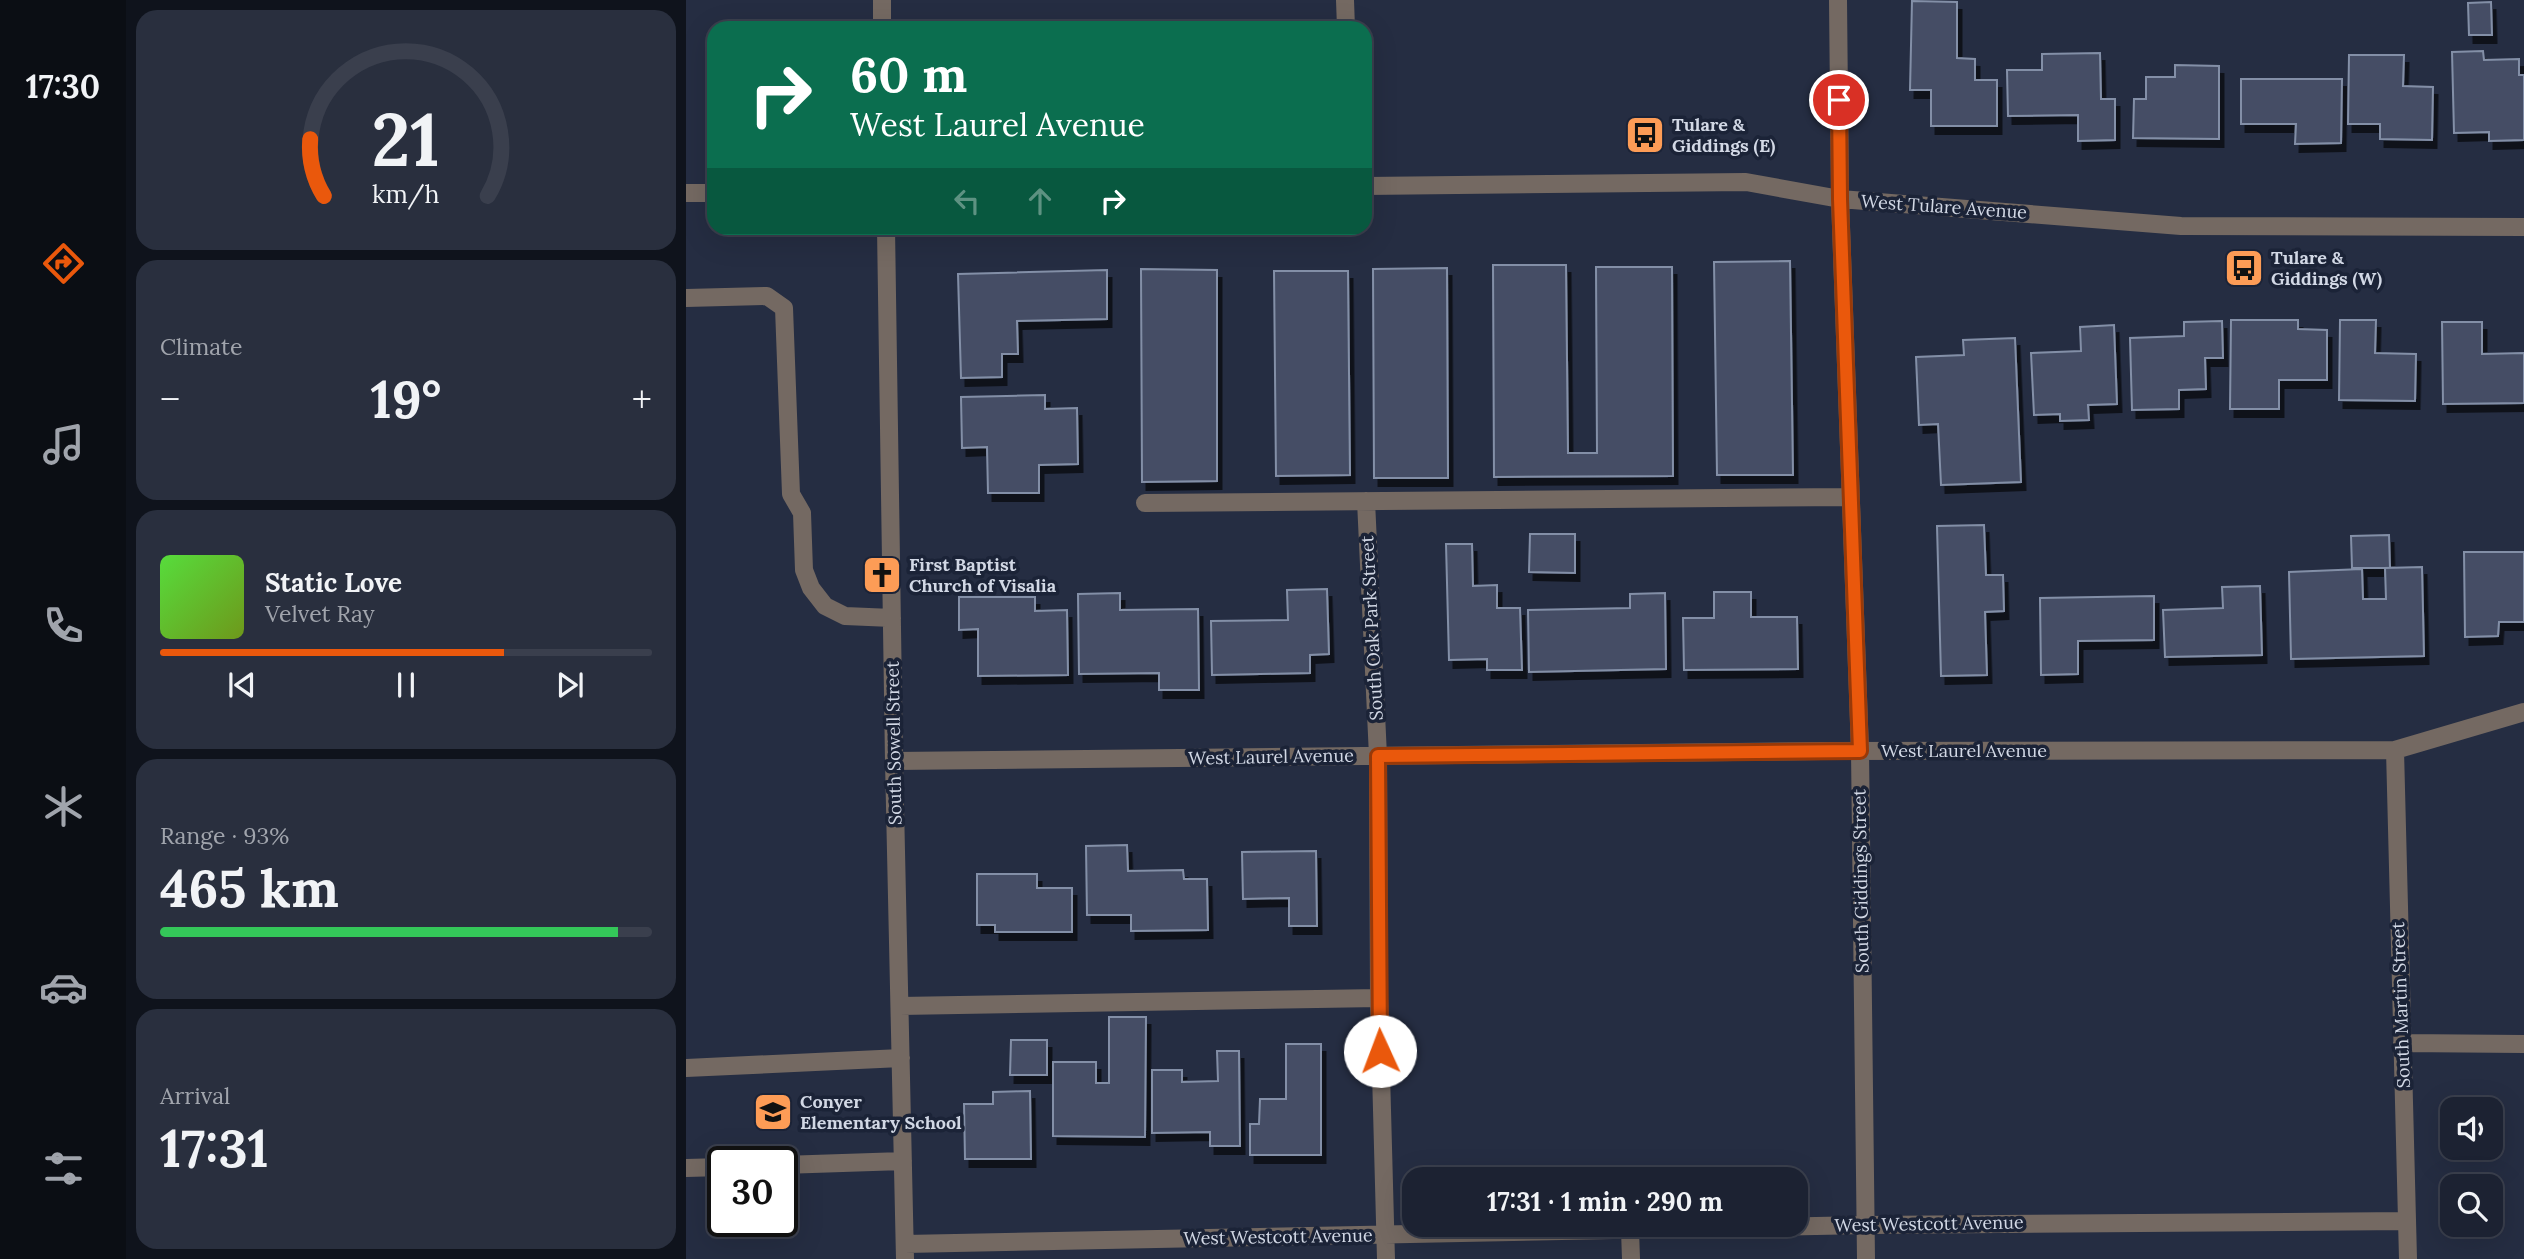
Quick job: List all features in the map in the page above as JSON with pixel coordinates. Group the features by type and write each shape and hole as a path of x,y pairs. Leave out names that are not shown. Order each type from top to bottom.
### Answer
{"street":[{"path":"882,0 882,21"},
{"path":"1345,0 1346,21"},
{"name":"South Giddings Street","path":"1838,0 1840,199 1860,751 1866,1259"},
{"name":"West Tulare Avenue","path":"1372,186 1746,182 1840,199 2181,226 2524,227"},
{"path":"686,193 707,193"},
{"name":"South Sowell Street","path":"886,235 905,1251"},
{"path":"686,298 767,296 784,308 791,494 802,513 804,570 811,588 825,606 845,615 892,618"},
{"path":"1145,503 1850,497"},
{"name":"South Oak Park Street","path":"1366,501 1378,756 1379,998 1386,1259"},
{"name":"West Laurel Avenue","path":"894,761 1860,751 2395,750 2524,712"},
{"name":"South Martin Street","path":"2395,750 2408,1259"},
{"path":"900,1006 1379,998"},
{"path":"2402,1043 2524,1044"},
{"path":"686,1068 901,1058"},
{"path":"798,1164 904,1161"},
{"path":"686,1168 707,1167"},
{"name":"West Westcott Avenue","path":"1808,1225 2407,1221"},
{"name":"West Westcott Avenue","path":"905,1251 1145,1240 1402,1236"},
{"path":"1630,1237 1631,1259"},
{"path":"1145,1240 1146,1259"}],"building":[{"path":"1912,1 1957,2 1957,58 1975,59 1975,80 1997,80 1997,126 1931,126 1931,90 1910,90"},
{"path":"2491,2 2492,35 2469,35 2468,3"},
{"path":"2483,51 2484,60 2519,59 2519,75 2524,75 2524,140 2489,141 2489,132 2454,133 2452,52"},
{"path":"2100,53 2101,99 2115,99 2115,140 2078,141 2078,115 2008,116 2007,70 2042,70 2042,54"},
{"path":"2349,55 2404,55 2403,86 2433,87 2432,140 2380,139 2380,124 2348,124"},
{"path":"2175,65 2219,66 2219,139 2133,138 2134,99 2146,99 2146,77 2175,77"},
{"path":"2241,79 2342,79 2341,143 2295,144 2296,124 2241,124"},
{"path":"1790,261 1793,475 1717,475 1714,262"},
{"path":"1493,265 1566,265 1568,453 1597,453 1596,267 1672,267 1673,476 1494,477"},
{"path":"1447,268 1448,478 1374,478 1373,269"},
{"path":"1141,269 1217,270 1217,481 1142,482"},
{"path":"1107,270 1107,319 1017,321 1018,354 1002,354 1002,377 961,378 958,274"},
{"path":"1274,271 1348,271 1350,475 1276,476"},
{"path":"2231,320 2298,320 2298,329 2327,330 2327,380 2279,380 2279,409 2230,409"},
{"path":"2340,320 2376,320 2375,353 2416,354 2415,401 2339,400"},
{"path":"2222,321 2223,358 2205,358 2206,389 2179,390 2179,409 2132,410 2130,338 2184,336 2184,322"},
{"path":"2442,322 2482,322 2482,354 2524,353 2524,403 2443,404"},
{"path":"2114,325 2117,404 2088,405 2089,420 2060,421 2060,414 2034,415 2031,353 2081,351 2080,327"},
{"path":"2015,338 2021,482 1941,485 1938,424 1919,425 1916,357 1964,355 1963,340"},
{"path":"1045,395 1045,409 1077,408 1078,464 1039,465 1039,493 988,493 987,447 962,448 961,397"},
{"path":"1984,525 1986,575 2003,575 2004,611 1985,612 1987,675 1941,676 1937,526"},
{"path":"1530,534 1575,534 1575,573 1529,572"},
{"path":"2389,535 2390,568 2352,568 2351,536"},
{"path":"1446,544 1472,544 1473,586 1497,585 1497,608 1520,608 1522,670 1487,670 1487,659 1449,660"},
{"path":"2464,552 2524,552 2524,622 2499,622 2498,636 2465,637"},
{"path":"2422,567 2424,656 2291,659 2289,572 2362,569 2363,599 2386,599 2385,568"},
{"path":"2260,586 2262,655 2165,657 2163,610 2223,608 2222,587"},
{"path":"1327,589 1329,654 1310,655 1310,673 1212,675 1211,621 1288,620 1287,590"},
{"path":"1714,592 1751,592 1751,617 1797,617 1798,669 1684,670 1683,618 1714,618"},
{"path":"1120,593 1120,610 1198,609 1199,690 1159,690 1159,673 1079,674 1078,594"},
{"path":"1665,593 1666,669 1529,672 1528,610 1630,608 1630,594"},
{"path":"2154,596 2154,640 2078,641 2078,674 2041,675 2040,598"},
{"path":"959,597 1035,597 1035,611 1067,610 1068,675 978,676 978,629 959,630"},
{"path":"1127,845 1128,871 1183,870 1184,879 1207,879 1208,930 1131,931 1131,915 1087,915 1086,846"},
{"path":"1316,851 1317,926 1289,926 1289,898 1243,899 1242,852"},
{"path":"977,874 1037,874 1037,888 1072,888 1072,932 995,932 995,925 977,925"},
{"path":"1109,1017 1146,1017 1145,1137 1053,1136 1053,1062 1096,1062 1096,1083 1109,1083"},
{"path":"1011,1040 1047,1040 1047,1075 1010,1075"},
{"path":"1286,1044 1321,1044 1321,1155 1250,1155 1250,1124 1259,1124 1260,1099 1286,1099"},
{"path":"1217,1051 1239,1051 1240,1146 1210,1146 1210,1132 1152,1133 1152,1070 1182,1070 1182,1082 1218,1081"},
{"path":"1030,1091 1031,1159 965,1159 964,1104 993,1104 993,1092"}],"place":[{"name":"Tulare & Giddings (E)","path":"1645,135"},
{"name":"Tulare & Giddings (W)","path":"2244,268"},
{"name":"First Baptist Church of Visalia","path":"882,575"},
{"name":"Conyer Elementary School","path":"773,1112"}],"route":[{"path":"1380,1051 1378,756 1860,751 1840,199 1839,100"}]}
